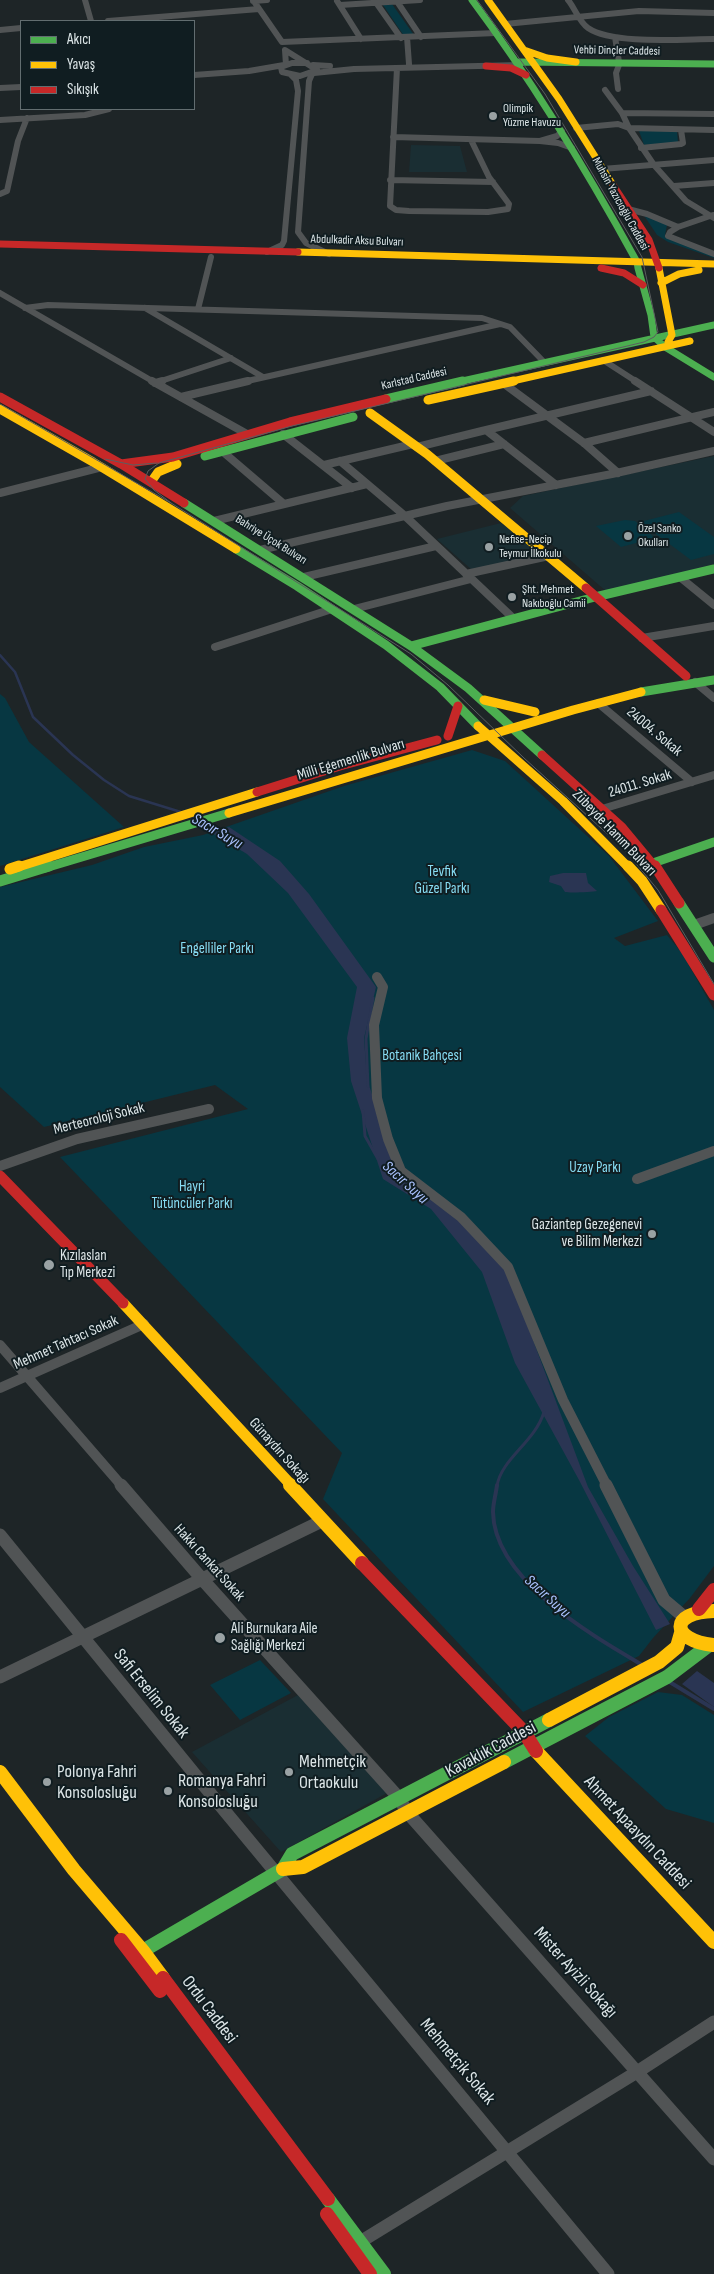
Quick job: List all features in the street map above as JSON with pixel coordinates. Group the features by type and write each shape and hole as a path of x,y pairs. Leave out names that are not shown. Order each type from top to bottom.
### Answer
{"main road":[{"name":"Muhsin Yazıcıoğlu Caddesi","path":"472,0 509,50 526,66 544,76 649,240 658,266 672,335"},
{"name":"Muhsin Yazıcıoğlu Caddesi","path":"488,0 524,50 526,66 638,265 654,337"},
{"path":"487,64 500,58 509,50"},
{"path":"524,50 553,60 577,63"},
{"path":"544,76 545,71 551,68 577,63"},
{"name":"Vehbi Dinçler Caddesi","path":"526,66 577,63 714,65"},
{"path":"487,64 511,68 526,66"},
{"path":"593,264 624,253 624,239"},
{"path":"649,240 667,254 713,267"},
{"name":"Abdulkadir Aksu Bulvarı","path":"0,244 593,264"},
{"name":"Abdulkadir Aksu Bulvarı","path":"0,250 211,257 713,267"},
{"path":"593,264 626,274 635,278 643,285"},
{"path":"661,283 679,274 713,267"},
{"name":"Karlstad Caddesi","path":"121,464 173,456 247,434 544,362 714,325"},
{"name":"Karlstad Caddesi","path":"151,482 154,474 161,468 283,434 665,347 714,334"},
{"path":"665,347 672,335"},
{"path":"654,337 665,347 714,377"},
{"name":"Bahriye Üçok Bulvarı","path":"0,397 121,464 354,609 410,646 481,699 510,724"},
{"name":"Bahriye Üçok Bulvarı","path":"0,409 102,467 332,609 386,645 440,687 483,732"},
{"path":"370,413 435,461 549,556 691,679"},
{"path":"410,646 596,597 714,569"},
{"name":"Milli Egemenlik Bulvarı","path":"0,881 223,815 462,741 510,724 714,673"},
{"name":"Milli Egemenlik Bulvarı","path":"539,716 594,695 659,680 714,680"},
{"path":"481,699 539,716 531,730 533,746"},
{"path":"448,736 458,706"},
{"name":"Zübeyde Hanım Bulvarı","path":"510,724 622,827 653,863 714,957"},
{"name":"Milli Egemenlik Bulvarı","path":"0,872 340,766 448,736 483,732"},
{"name":"Zübeyde Hanım Bulvarı","path":"483,732 563,801 642,881 690,952 714,995"},
{"path":"462,741 498,744"},
{"path":"653,863 714,842"},
{"name":"Günaydın Sokağı","path":"0,1176 144,1324 322,1521 524,1732 534,1748"},
{"path":"711,1646 695,1644 681,1633 679,1624 683,1616 699,1609 714,1590"},
{"path":"699,1609 714,1611"},
{"name":"Kavaklık Caddesi","path":"280,1871 292,1854 659,1662 677,1647 681,1633"},
{"name":"Kavaklık Caddesi","path":"138,1954 280,1871 303,1867 534,1748 667,1676 711,1646"},
{"name":"Ahmet Apaaydın Caddesi","path":"534,1748 714,1942"},
{"name":"Ordu Caddesi","path":"0,1772 384,2274"},
{"name":"Ordu Caddesi","path":"0,1788 36,1837 138,1954 370,2274"}],"street":[{"path":"85,0 91,20"},
{"path":"253,0 267,0"},
{"path":"253,0 282,42 286,53 285,65 281,70 296,80 298,86 285,235 282,245 267,252"},
{"path":"338,3 377,4 420,0"},
{"path":"568,0 587,26 596,32 615,37 714,39"},
{"path":"397,1 421,37"},
{"path":"338,3 361,39"},
{"path":"377,4 404,38 409,64"},
{"path":"505,24 639,8 714,13"},
{"path":"121,20 259,9"},
{"path":"0,30 20,28"},
{"path":"282,42 496,33"},
{"path":"615,37 619,64 616,73 618,89"},
{"path":"286,53 317,67 309,86 299,235 302,242 329,254"},
{"path":"250,71 273,64 286,53"},
{"path":"195,75 310,64 487,64"},
{"path":"250,71 288,74 313,73 337,69 487,64"},
{"path":"397,68 390,206 396,210 488,212 508,209 509,204 493,182 471,140"},
{"path":"298,86 309,86"},
{"path":"0,88 20,87"},
{"path":"605,90 622,113 629,128 654,165 686,202 713,216"},
{"path":"0,120 85,115 105,110"},
{"path":"622,113 714,114"},
{"path":"0,194 7,191 18,141 27,118"},
{"path":"576,128 618,124 629,128 714,130"},
{"path":"642,148 681,144 683,143 681,130"},
{"path":"540,141 557,136 562,131"},
{"path":"393,137 558,142 572,148"},
{"path":"602,169 714,160"},
{"path":"390,180 493,182"},
{"path":"674,186 714,183"},
{"path":"628,209 648,214 678,227"},
{"path":"713,216 678,227 670,232 668,236 714,254"},
{"path":"285,235 299,235"},
{"path":"198,309 211,257"},
{"path":"0,293 247,434"},
{"path":"25,308 48,305 482,318 517,332 544,362"},
{"path":"145,308 263,376"},
{"path":"182,397 263,376 501,324"},
{"path":"155,383 231,358"},
{"path":"603,360 714,432"},
{"path":"503,383 584,442 618,473"},
{"path":"324,465 486,430 651,391"},
{"path":"584,442 714,412"},
{"path":"486,430 556,485"},
{"path":"283,434 352,488"},
{"path":"435,461 504,444"},
{"path":"222,451 284,504"},
{"path":"260,550 404,516 618,473 714,451"},
{"path":"340,461 404,516 514,619"},
{"path":"0,493 102,467"},
{"path":"214,521 368,484"},
{"path":"304,577 436,546"},
{"path":"354,609 468,576 549,556"},
{"path":"681,578 714,605"},
{"path":"215,647 332,609"},
{"path":"642,638 714,626"},
{"path":"691,679 714,698"},
{"name":"24004. Sokak","path":"598,702 692,782"},
{"name":"24011. Sokak","path":"602,810 714,775"},
{"path":"694,925 714,918"},
{"path":"377,977 383,988 374,1025 377,1098 388,1139 401,1171 461,1217 508,1267 563,1400 664,1600 683,1616"},
{"name":"Merteoroloji Sokak","path":"0,1166 38,1150 93,1134 209,1108"},
{"path":"637,1179 714,1151"},
{"name":"Mehmet Tahtacı Sokak","path":"0,1388 144,1324"},
{"name":"Hakkı Cankat Sokak","path":"0,1345 202,1579 400,1798 407,1812"},
{"path":"0,1677 81,1636 322,1521"},
{"name":"Safi Erselim Sokak","path":"0,1535 81,1636 280,1871"},
{"name":"Mister Ayizli Sokağı","path":"407,1812 714,2159"},
{"name":"Mehmetçik Sokak","path":"280,1871 608,2274"},
{"path":"360,2242 638,2072 714,2022"}],"shaded area":[{"path":"411,145 460,146 467,172 409,172"},
{"name":"Özel Sanko Okulları","path":"714,456 714,564 607,592 510,508 523,496"},
{"name":"Nefise-Necip Teymur İlkokulu","path":"501,523 542,554 472,570 437,539"},
{"name":"Mehmetçik Ortaokulu","path":"298,1695 387,1793 281,1852 192,1752"}],"green space":[{"path":"392,4 414,35 404,36 383,5"},
{"path":"639,131 677,131 678,142 644,145"},
{"path":"643,214 667,225 665,235 668,237 714,255 714,258 668,242 657,235"},
{"path":"679,512 714,537 714,554 691,560 640,522"},
{"path":"625,520 635,521 655,538 621,547 596,526"},
{"path":"0,694 5,698 29,742 124,827 0,866"},
{"path":"472,750 505,761 609,856 658,921 614,938 625,946 667,935 682,953 714,1010 714,1566 690,1598 639,1656 523,1712 323,1499 342,1453 60,1157 248,1109 215,1085 44,1127 0,1087 0,887 92,865 144,847 203,835 344,786"},
{"path":"260,1660 291,1693 240,1720 210,1685"},
{"path":"658,1692 682,1695 714,1715 714,1823 666,1809 585,1736 609,1717"}],"water":[{"path":"229,827 280,861 309,894 376,987 364,1038 367,1079 398,1173 446,1204 506,1268 588,1487 633,1566 670,1624 656,1630 579,1480 515,1363 482,1272 431,1209 383,1179 351,1081 347,1038 357,987 288,893 247,854 212,833"},
{"path":"563,873 586,873 588,883 597,891 565,892 561,886 549,882 550,876"},
{"path":"697,1671 714,1683 714,1707 682,1684"}],"waterway":[{"name":"Sacır Suyu","path":"0,655 15,672 33,717 73,755 104,780 129,796 184,813"},
{"name":"Sacır Suyu","path":"190,815 222,832"},
{"name":"Sacır Suyu","path":"368,1086 366,1039 373,998"},
{"name":"Sacır Suyu","path":"363,1111 365,1136 378,1159"},
{"name":"Sacır Suyu","path":"497,1486 505,1467 540,1423 544,1412"},
{"name":"Sacır Suyu","path":"497,1485 493,1512 498,1537 510,1561 528,1583 574,1622 644,1666"},
{"name":"Sacır Suyu","path":"668,1681 714,1709"}],"tram line":[{"path":"171,503 154,490 145,479 148,471 159,463 292,426 644,342 654,337 658,332 642,257 545,94 477,0"},
{"path":"0,404 171,503"},
{"path":"105,459 133,465 157,463"},
{"path":"171,503 411,654 448,685 524,758 624,849 658,890 714,984"}],"traffic: fast":[{"path":"472,0 510,51 548,108 608,210 637,262 638,268"},
{"path":"519,62 714,64"},
{"path":"638,268 651,315 654,337 665,347 714,377"},
{"path":"386,399 516,368 714,325"},
{"path":"205,456 353,417"},
{"path":"184,503 411,646 468,688 542,755"},
{"path":"236,549 297,586 386,645 440,687 478,726"},
{"path":"411,646 595,597 714,569"},
{"path":"641,692 714,680"},
{"path":"0,881 229,813"},
{"path":"653,863 714,842"},
{"path":"679,903 714,957"},
{"path":"504,1762 667,1677 708,1646"},
{"path":"134,1956 283,1869 292,1854 549,1720"},
{"path":"328,2199 384,2274"}],"traffic: slow":[{"path":"488,0 559,99 613,185"},
{"path":"524,50 547,58 576,62"},
{"path":"298,252 714,264"},
{"path":"659,268 672,335 668,342"},
{"path":"661,283 679,274 699,270"},
{"path":"428,400 690,341"},
{"path":"0,409 93,462 236,549"},
{"path":"370,413 427,454 586,588"},
{"path":"151,482 158,472 177,464"},
{"path":"229,813 573,710 641,692"},
{"path":"484,700 535,712"},
{"path":"478,726 563,801 642,881 661,910"},
{"path":"10,869 257,792"},
{"path":"123,1303 362,1563"},
{"path":"713,1645 689,1639 682,1633 680,1626 682,1620 688,1615 699,1611 714,1611"},
{"path":"549,1720 659,1662 677,1647 681,1633"},
{"path":"536,1751 714,1942"},
{"path":"283,1869 303,1867 504,1762"},
{"path":"0,1772 74,1870 143,1951 163,1978"}],"traffic: jam":[{"path":"486,66 511,68 526,75"},
{"path":"613,185 649,240 659,268"},
{"path":"0,244 298,252"},
{"path":"601,268 624,273 643,285"},
{"path":"0,397 121,464 184,503"},
{"path":"121,464 173,457 290,422 386,399"},
{"path":"586,588 686,676"},
{"path":"448,736 458,706"},
{"path":"257,792 340,766 437,740"},
{"path":"542,755 622,827 653,863 679,903"},
{"path":"661,910 714,995"},
{"path":"0,1176 123,1303"},
{"path":"362,1563 524,1732 536,1751"},
{"path":"699,1609 714,1590"},
{"path":"121,1940 160,1991"},
{"path":"163,1978 328,2199"},
{"path":"327,2214 370,2274"}],"place":[{"name":"Olimpik Yüzme Havuzu","path":"493,116"},
{"name":"Özel Sanko Okulları","path":"628,536"},
{"name":"Nefise-Necip Teymur İlkokulu","path":"489,547"},
{"name":"Şht. Mehmet Nakıboğlu Camii","path":"512,597"},
{"name":"Gaziantep Gezegenevi ve Bilim Merkezi","path":"652,1234"},
{"name":"Kızılaslan Tıp Merkezi","path":"49,1265"},
{"name":"Ali Burnukara Aile Sağlığı Merkezi","path":"220,1638"},
{"name":"Mehmetçik Ortaokulu","path":"289,1772"},
{"name":"Polonya Fahri Konsolosluğu","path":"47,1782"},
{"name":"Romanya Fahri Konsolosluğu","path":"168,1791"}],"park label":[{"name":"Tevfik Güzel Parkı","path":"442,880"},
{"name":"Engelliler Parkı","path":"217,949"},
{"name":"Botanik Bahçesi","path":"422,1056"},
{"name":"Uzay Parkı","path":"595,1168"},
{"name":"Hayri Tütüncüler Parkı","path":"192,1196"}]}
